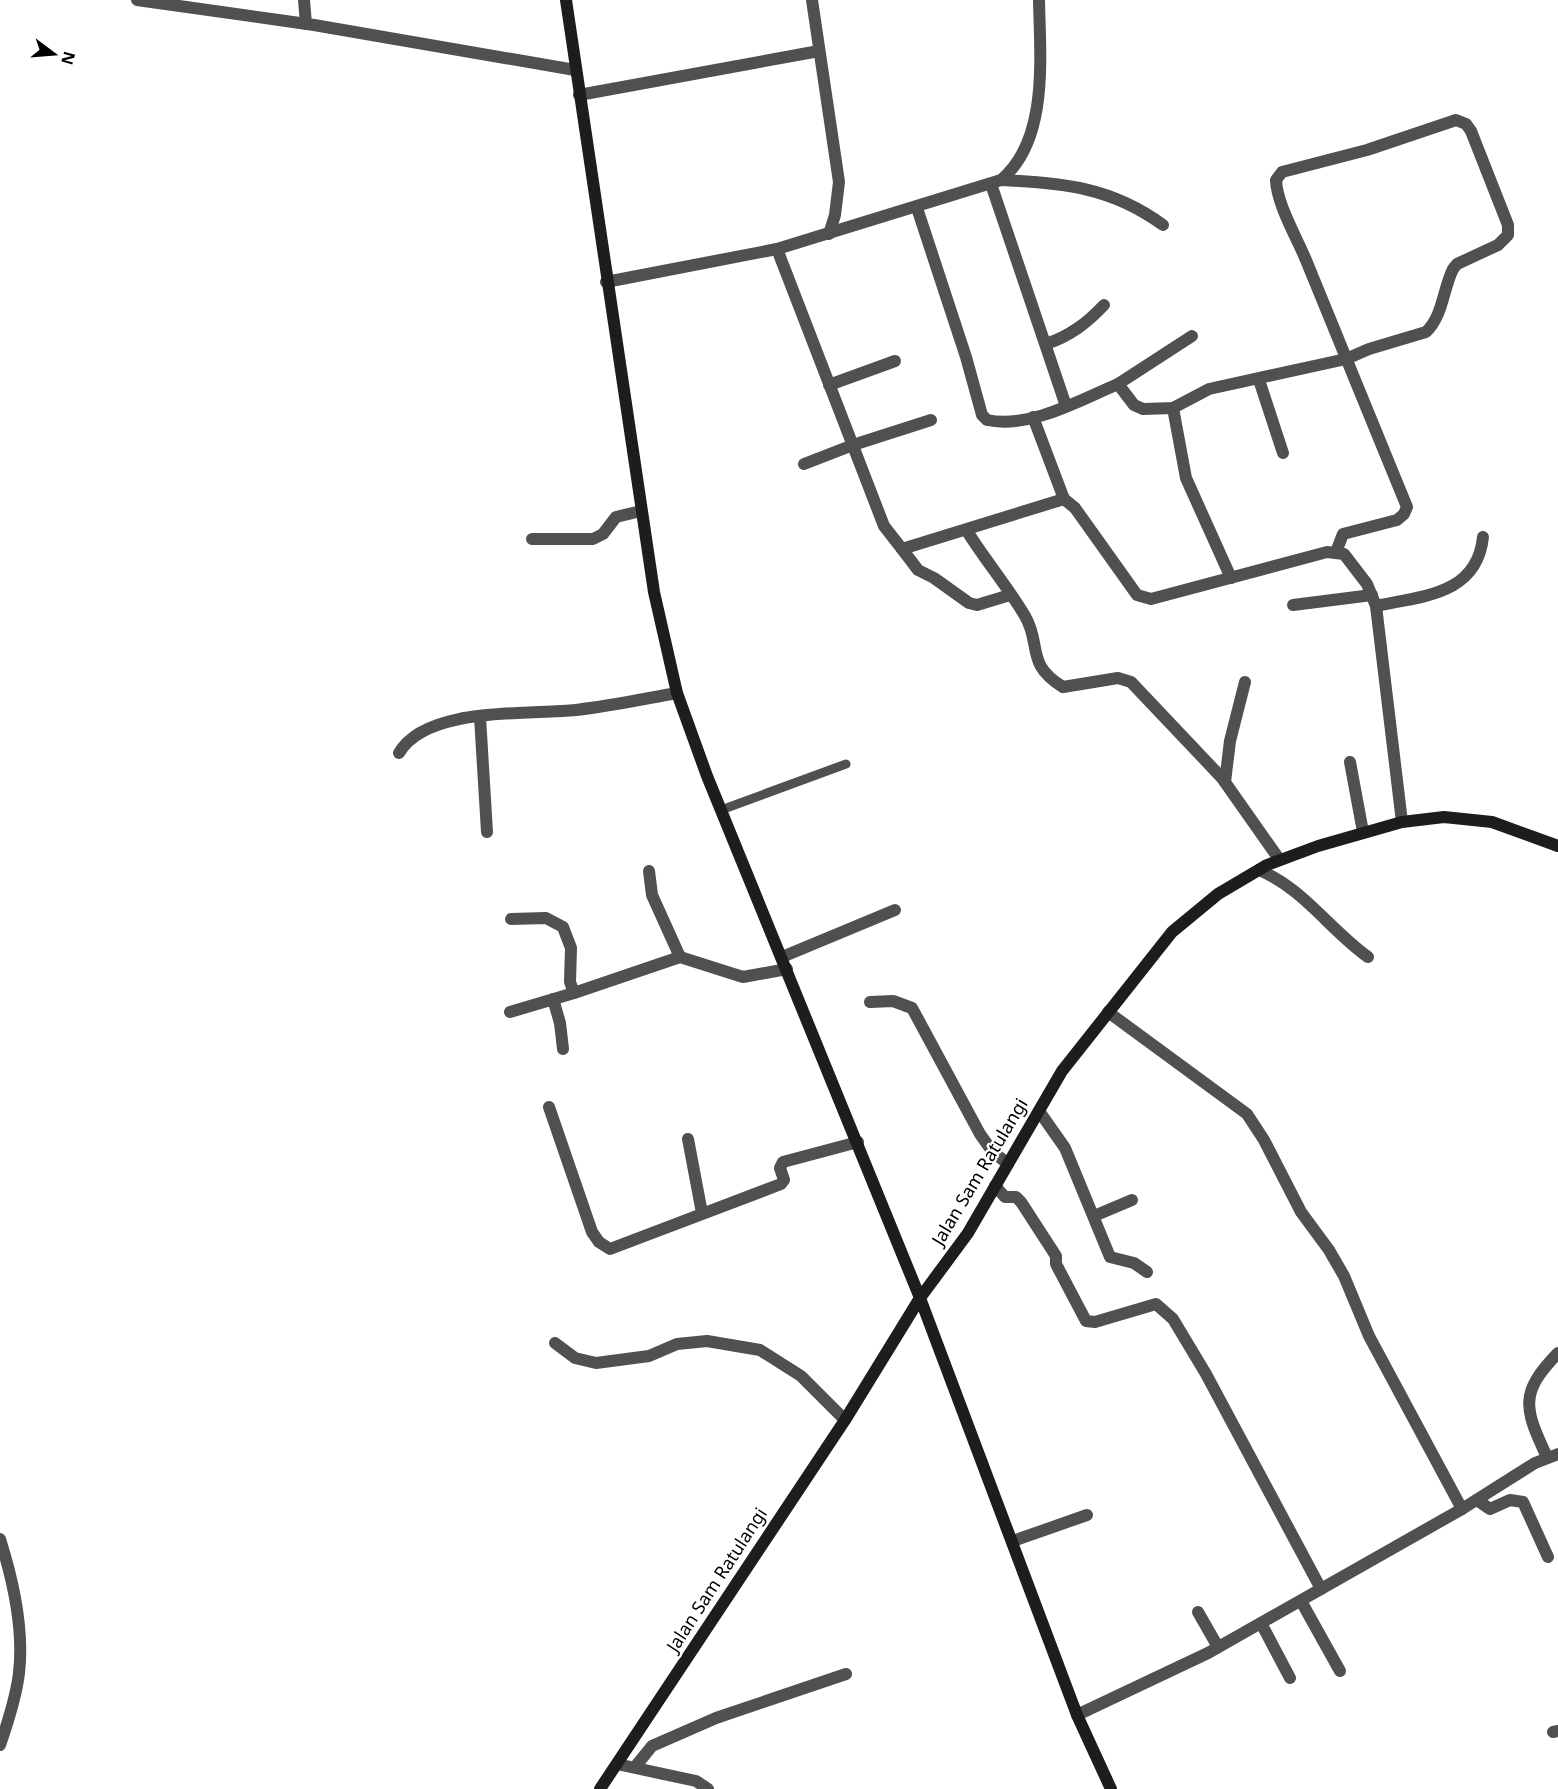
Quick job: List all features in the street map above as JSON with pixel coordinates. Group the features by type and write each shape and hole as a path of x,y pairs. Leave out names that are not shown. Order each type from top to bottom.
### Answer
{"main road":[{"path":"566,0 641,511 654,592 677,693 721,810 921,1298 1077,1715 1111,1789"},
{"name":"Jalan Sam Ratulangi","path":"600,1789 845,1420 921,1298 968,1233 1062,1071 1172,932 1218,894 1279,859 1402,822 1444,817 1492,822 1558,846"}],"street":[{"path":"137,0 306,24 575,70"},
{"path":"304,0 306,24"},
{"path":"812,0 839,182 835,215 829,234"},
{"path":"606,282 777,249 996,182 1016,168 1027,150 1040,85 1039,0"},
{"path":"579,95 819,51"},
{"path":"1118,384 1134,405 1143,409 1173,408 1209,389 1259,380 1346,359 1369,349 1426,332 1439,313 1453,269 1457,264 1498,245 1508,235 1508,225 1472,131 1461,121 1456,120 1367,150 1282,172 1276,180 1282,203 1346,359 1406,511 1397,520 1343,534 1336,552"},
{"path":"996,182 1074,185 1142,209 1163,225"},
{"path":"996,182 1066,406"},
{"path":"917,208 966,357 982,415 987,420 993,422 1033,417 1066,406 1118,384 1192,336"},
{"path":"777,249 884,526 918,570 934,578 969,603 977,605 1010,595"},
{"path":"1046,344 1063,338 1088,322 1104,304"},
{"path":"830,385 895,361"},
{"path":"1259,380 1283,453"},
{"path":"1173,408 1186,478 1231,578"},
{"path":"1033,417 1064,499 1075,508 1137,595 1144,599 1336,552 1353,563 1374,600 1402,822"},
{"path":"804,465 853,445 931,420"},
{"path":"902,549 967,531 1064,499"},
{"path":"532,539 593,539 603,534 616,517 641,511"},
{"path":"967,531 1027,618 1037,660 1045,674 1063,687 1118,678 1131,682 1225,782 1279,859"},
{"path":"1293,604 1374,600 1446,591 1463,579 1476,564 1481,553 1482,537"},
{"path":"1225,782 1230,741 1245,682"},
{"path":"399,753 407,740 421,730 480,717 575,710 677,693"},
{"path":"480,717 487,832"},
{"path":"1350,762 1363,832"},
{"path":"1259,870 1276,877 1290,888 1312,906 1345,940 1368,957"},
{"path":"649,871 652,895 680,957"},
{"path":"510,1012 680,957 743,978 785,963 895,910"},
{"path":"511,919 546,918 563,927 571,948 570,982 574,993"},
{"path":"554,999 560,1023 562,1049"},
{"path":"870,1002 893,1001 912,1008 980,1134 992,1151 1008,1164"},
{"path":"1108,1012 1247,1114 1264,1140 1300,1212 1329,1250 1339,1268 1369,1336 1462,1509"},
{"path":"549,1107 592,1232 605,1247 615,1249 702,1213 781,1184 784,1180 780,1168 783,1162 858,1142"},
{"path":"1039,1111 1065,1148 1110,1257 1134,1263 1147,1272"},
{"path":"688,1139 702,1213"},
{"path":"995,1186 1005,1197 1016,1197 1021,1202 1056,1256 1056,1264 1086,1321 1095,1322 1156,1304 1173,1319 1321,1589"},
{"path":"1094,1216 1132,1200"},
{"path":"555,1343 575,1358 596,1363 649,1356 677,1344 707,1341 760,1350 801,1376 845,1420"},
{"path":"1077,1715 1218,1647 1462,1509 1552,1455 1534,1429 1529,1395 1539,1372 1558,1353"},
{"path":"1477,1500 1490,1509 1510,1500 1523,1502 1548,1557"},
{"path":"1013,1540 1086,1515"},
{"path":"0,1539 18,1624 20,1671 15,1700 0,1745"},
{"path":"1300,1601 1340,1671"},
{"path":"1198,1612 1218,1647"},
{"path":"1261,1623 1290,1678"},
{"path":"635,1767 652,1746 716,1718 846,1674"},
{"path":"617,1764 696,1780 708,1789"}],"lane":[{"path":"721,810 846,764"}]}
